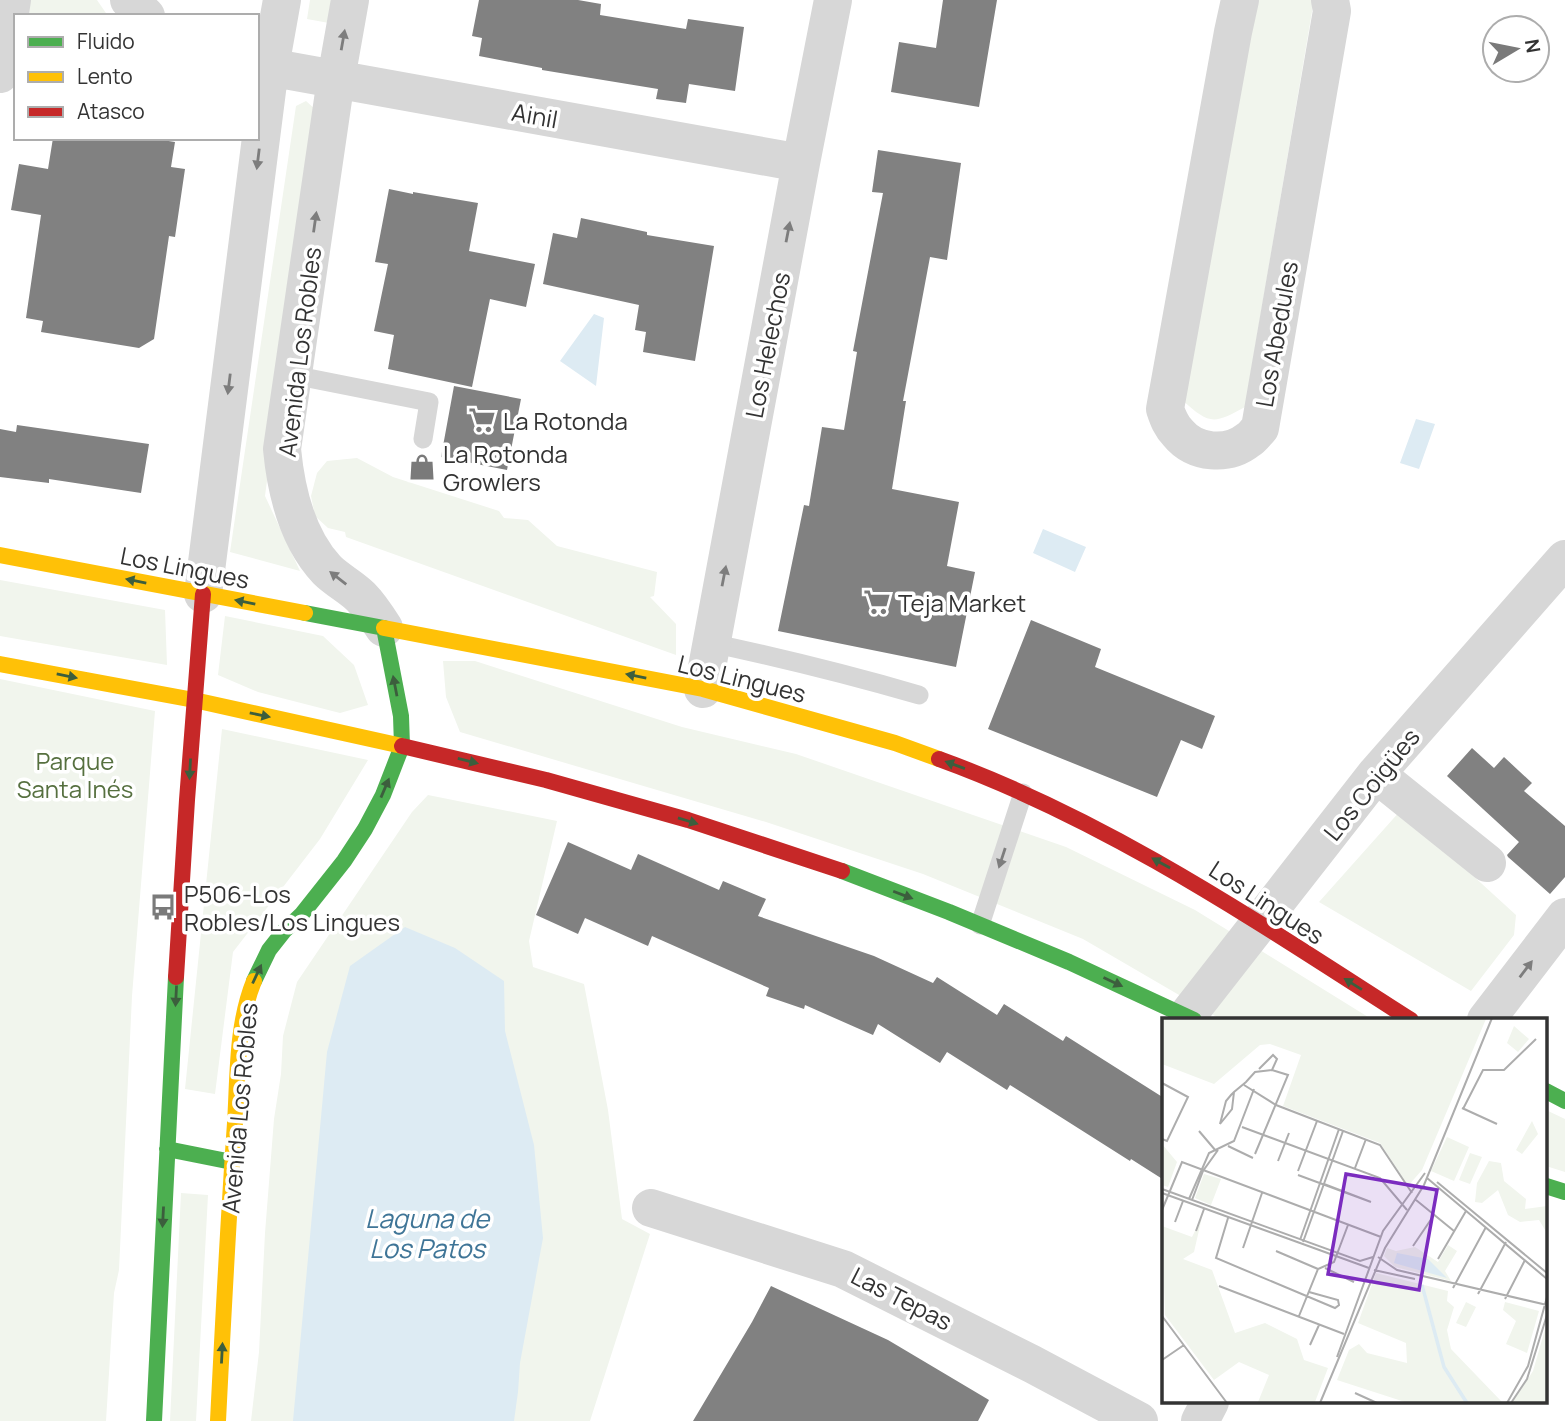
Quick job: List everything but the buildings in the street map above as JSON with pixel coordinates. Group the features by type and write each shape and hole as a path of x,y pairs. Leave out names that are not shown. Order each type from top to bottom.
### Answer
{"main road":[{"name":"Los Lingues","path":"0,555 476,644 703,690 895,743 981,774 1118,839 1184,876 1408,1018"},
{"path":"154,1421 167,1149 194,700 203,594"},
{"name":"Avenida Los Robles","path":"218,1421 242,1020 248,995 269,950 284,930 302,914 344,861 365,829 383,795 402,746 401,716 384,628"},
{"path":"0,664 194,700 402,746 546,780 688,820 828,866 980,925 1191,1018"},
{"path":"1548,1092 1565,1101"},
{"path":"167,1149 232,1162"},
{"path":"1548,1187 1565,1192"}],"street":[{"path":"0,74 12,0"},
{"path":"129,0 144,14"},
{"path":"259,101 263,66 282,0"},
{"name":"Avenida Los Robles","path":"350,0 282,449 291,503 315,554 328,570 363,598 384,628"},
{"name":"Los Helechos","path":"703,690 833,0"},
{"name":"Los Abedules","path":"1240,0 1165,409 1179,436 1191,445 1221,451 1236,448 1249,440 1260,428 1332,11 1330,0"},
{"name":"Ainil","path":"263,66 801,163"},
{"path":"203,594 255,140"},
{"name":"Los Coigües","path":"1191,1018 1376,774 1565,559"},
{"path":"1376,774 1488,863"},
{"path":"1488,1018 1565,917"},
{"name":"Las Tepas","path":"651,1208 843,1269 1139,1421"},
{"path":"1200,1421 1209,1404"}],"lane":[{"path":"293,375 429,402 423,439"},
{"path":"711,643 829,670 919,695"},
{"path":"980,925 1023,793"}],"green space":[{"path":"28,0 97,0 107,14 26,14"},
{"path":"310,0 333,0 329,23 307,19"},
{"path":"1251,0 1314,0 1245,407 1225,417 1212,419 1205,418 1182,400"},
{"path":"306,101 316,110 265,496 300,571 230,552 296,106"},
{"path":"357,458 393,477 499,511 504,518 528,520 557,546 657,572 654,596 650,597 676,624 676,655 346,537 345,532 328,528 315,516 311,496 317,473 327,461"},
{"path":"0,580 165,610 167,665 0,636"},
{"path":"225,616 323,636 354,665 368,705 340,713 258,692 218,675"},
{"path":"443,661 475,661 682,727 796,754 1066,847 1195,910 1370,1018 1219,1018 1083,939 923,874 766,822 460,732 446,697"},
{"name":"Parque Santa Inés","path":"0,679 155,711 132,996 119,1270 114,1293 106,1421 0,1421"},
{"path":"222,729 368,760 320,839 233,952 215,1094 185,1089"},
{"path":"428,795 557,821 529,941 533,967 584,984 608,1110 622,1219 650,1234 590,1421 251,1421 259,1352 274,1119 281,1074 283,1036 297,982 412,812"},
{"path":"1401,810 1516,915 1514,935 1471,991 1319,902"},
{"path":"1548,1111 1565,1119 1565,1172 1548,1167"},
{"path":"181,1193 208,1195 196,1421 170,1421"}],"water":[{"path":"594,314 604,318 596,386 560,361"},
{"path":"1416,419 1435,424 1419,469 1400,463"},
{"path":"1043,529 1086,547 1075,572 1033,553"},
{"name":"Laguna de Los Patos","path":"405,927 455,948 504,981 505,1031 534,1145 543,1238 520,1363 514,1421 293,1421 327,1052 350,966"}],"traffic: fast":[{"path":"254,981 269,950 302,914 344,861 365,829 383,795 402,746 401,716 384,628 305,613"},
{"path":"842,871 1069,962 1190,1018"},
{"path":"154,1421 176,977"},
{"path":"1548,1092 1565,1101"},
{"path":"167,1149 232,1162"},
{"path":"1548,1187 1565,1192"}],"traffic: slow":[{"path":"0,555 305,613"},
{"path":"384,628 703,689 895,743 939,759"},
{"path":"0,664 194,700 402,746"},
{"path":"218,1421 239,1051 244,1015 254,981"}],"traffic: jam":[{"path":"176,977 203,594"},
{"path":"402,746 546,780 688,820 842,871"},
{"path":"939,759 1064,812 1123,843 1240,911 1408,1018"}],"place":[{"name":"La Rotonda","path":"482,420"},
{"name":"La Rotonda Growlers","path":"422,467"},
{"name":"Teja Market","path":"877,602"},
{"name":"P506-Los Robles/Los Lingues","path":"163,907"}]}
